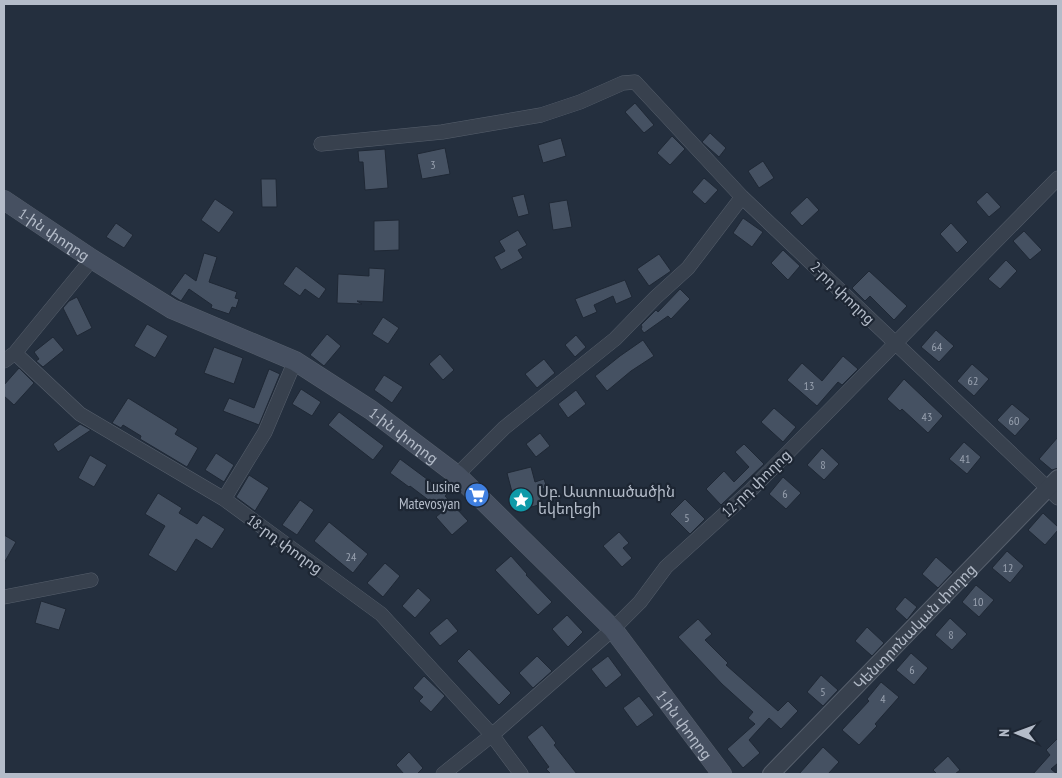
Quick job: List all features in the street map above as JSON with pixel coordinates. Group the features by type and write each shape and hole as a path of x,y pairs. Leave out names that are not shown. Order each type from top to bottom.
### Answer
{"main road":[{"name":"1-ին փողոց","path":"4,200 92,260 172,309 295,361 371,410 457,475 613,630 722,774"}],"street":[{"name":"2-րդ փողոց","path":"321,144 442,132 541,115 580,102 623,83 635,82 742,196 896,343 1055,488"},
{"name":"12-րդ փողոց","path":"443,774 492,735 598,641 613,630 640,602 666,567 751,490 1058,178"},
{"path":"457,475 504,428 615,339 656,297 688,268 742,196"},
{"path":"10,357 92,260"},
{"name":"18-րդ փողոց","path":"10,357 80,414 224,499 381,614 492,735 521,774"},
{"path":"224,499 265,432 295,361"},
{"name":"Կենտրոնական փողոց","path":"771,774 1055,488"},
{"path":"4,597 91,580"}],"building":[{"path":"635,103 654,125 644,133 625,112"},
{"path":"710,133 726,148 719,157 702,142"},
{"path":"672,136 685,149 670,165 657,153"},
{"path":"561,138 566,156 543,163 538,145"},
{"path":"445,148 450,174 422,179 417,154"},
{"path":"385,149 388,188 365,190 363,162 359,162 358,151"},
{"path":"763,161 774,178 759,188 748,171"},
{"path":"704,178 718,190 705,204 692,192"},
{"path":"261,179 276,179 277,207 262,207"},
{"path":"987,192 1001,207 989,217 976,202"},
{"path":"524,194 529,214 518,217 512,197"},
{"path":"807,197 819,210 802,226 790,213"},
{"path":"215,199 234,212 219,233 201,220"},
{"path":"567,200 572,227 553,230 549,203"},
{"path":"743,218 763,232 752,247 733,233"},
{"path":"399,220 399,250 374,251 374,221"},
{"path":"116,223 133,235 124,248 106,237"},
{"path":"951,223 968,242 957,253 940,234"},
{"path":"518,230 527,245 518,250 523,258 501,270 494,257 505,251 499,241"},
{"path":"1024,231 1042,250 1030,260 1013,241"},
{"path":"783,250 800,266 788,280 771,263"},
{"path":"204,253 217,257 209,282 237,292 235,298 239,299 236,308 232,307 229,314 211,308 212,305 189,289 181,301 170,294 185,273 196,281"},
{"path":"659,254 671,271 649,286 637,269"},
{"path":"1006,260 1017,271 1000,289 988,279"},
{"path":"296,266 326,289 319,299 305,289 300,296 283,284"},
{"path":"369,268 385,269 383,302 357,301 362,304 337,303 338,274 369,276"},
{"path":"869,271 907,306 894,320 870,296 865,301 852,288"},
{"path":"625,280 632,297 616,304 613,296 594,305 597,312 583,318 575,299"},
{"path":"680,289 690,299 671,319 668,316 644,333 641,325 656,310 658,312"},
{"path":"77,297 92,328 77,336 63,308 69,301"},
{"path":"383,317 399,328 388,344 372,334"},
{"path":"147,324 168,336 155,358 134,346"},
{"path":"936,330 954,346 939,362 921,347"},
{"path":"327,334 341,346 324,366 310,355"},
{"path":"576,335 586,347 575,357 565,345"},
{"path":"53,337 64,350 43,367 36,361 39,359 34,352"},
{"path":"643,340 654,356 631,371 607,391 595,376"},
{"path":"214,347 243,358 234,384 204,373"},
{"path":"440,354 454,370 443,380 429,364"},
{"path":"843,356 858,369 842,385 838,382 817,406 787,380 802,363 822,381"},
{"path":"544,359 555,373 537,388 525,374"},
{"path":"972,364 989,379 974,396 957,381"},
{"path":"19,368 34,383 14,405 4,396 4,385"},
{"path":"269,369 280,374 259,425 223,411 229,398 254,408"},
{"path":"384,375 403,387 392,403 374,390"},
{"path":"904,379 943,416 928,433 902,409 900,411 887,399"},
{"path":"301,389 321,402 312,416 292,404"},
{"path":"576,390 586,404 568,418 558,404"},
{"path":"128,398 178,429 175,434 198,448 187,467 140,439 141,436 123,425 121,428 112,423"},
{"path":"1012,404 1030,419 1015,436 997,420"},
{"path":"774,408 796,427 783,442 761,422"},
{"path":"339,412 384,446 373,460 328,425"},
{"path":"80,424 91,430 58,452 53,444"},
{"path":"540,433 550,446 536,457 526,444"},
{"path":"1058,437 1058,468 1052,470 1039,459"},
{"path":"964,442 981,457 967,474 949,459"},
{"path":"744,444 764,464 721,505 706,489 724,471 734,482 749,467 735,452"},
{"path":"822,448 839,464 824,480 807,465"},
{"path":"216,453 234,465 224,482 205,470"},
{"path":"90,455 107,465 94,487 78,478"},
{"path":"400,459 447,494 445,496 468,521 452,535 436,517 443,511 390,473"},
{"path":"531,467 535,482 544,479 547,488 538,490 542,504 517,511 507,473"},
{"path":"249,475 269,488 255,511 236,497"},
{"path":"783,477 801,493 786,509 769,494"},
{"path":"158,493 182,508 179,513 197,524 203,515 225,529 212,549 196,539 176,572 148,555 165,526 145,514"},
{"path":"685,499 705,519 690,534 670,514"},
{"path":"300,500 314,510 297,535 282,525"},
{"path":"1043,513 1058,527 1058,530 1045,545 1028,530"},
{"path":"329,522 368,554 353,573 314,541"},
{"path":"619,532 629,543 623,548 632,558 622,567 603,546"},
{"path":"4,535 16,542 4,563"},
{"path":"1007,551 1024,566 1010,583 992,568"},
{"path":"511,556 552,602 538,615 495,570"},
{"path":"936,557 953,572 938,588 922,574"},
{"path":"385,563 400,576 383,597 367,583"},
{"path":"976,585 994,600 979,617 962,602"},
{"path":"418,588 431,600 415,618 402,606"},
{"path":"905,597 917,607 907,620 895,609"},
{"path":"41,601 66,609 59,630 35,623"},
{"path":"567,615 583,632 568,647 552,629"},
{"path":"447,618 458,631 440,646 429,633"},
{"path":"950,618 967,634 952,650 935,635"},
{"path":"698,619 712,634 705,640 728,663 726,665 778,711 788,701 798,711 781,729 769,718 749,740 760,753 743,768 727,749 755,724 748,718 753,712 722,684 678,637"},
{"path":"867,627 884,643 872,656 855,641"},
{"path":"469,649 511,693 499,705 457,661"},
{"path":"911,653 928,668 914,685 896,670"},
{"path":"537,656 552,671 533,688 519,673"},
{"path":"608,656 622,675 606,688 591,669"},
{"path":"821,675 838,690 823,706 807,692"},
{"path":"424,676 445,696 431,712 419,701 423,697 413,688"},
{"path":"881,682 899,697 875,724 877,726 859,745 842,730 869,701 867,699"},
{"path":"639,696 654,715 637,727 623,708"},
{"path":"542,725 556,743 554,745 577,774 551,774 546,769 549,767 527,737"},
{"path":"1058,738 1058,763 1051,769 1057,774 1033,774 1050,755 1046,750"},
{"path":"823,747 839,762 828,774 799,774"},
{"path":"409,752 423,768 417,774 404,774 396,765"},
{"path":"948,756 960,770 955,774 937,774 933,770"}],"place":[{"name":"Lusine Matevosyan","path":"477,495"},
{"name":"Սբ. Աստուածածին եկեղեցի","path":"521,500"}]}
